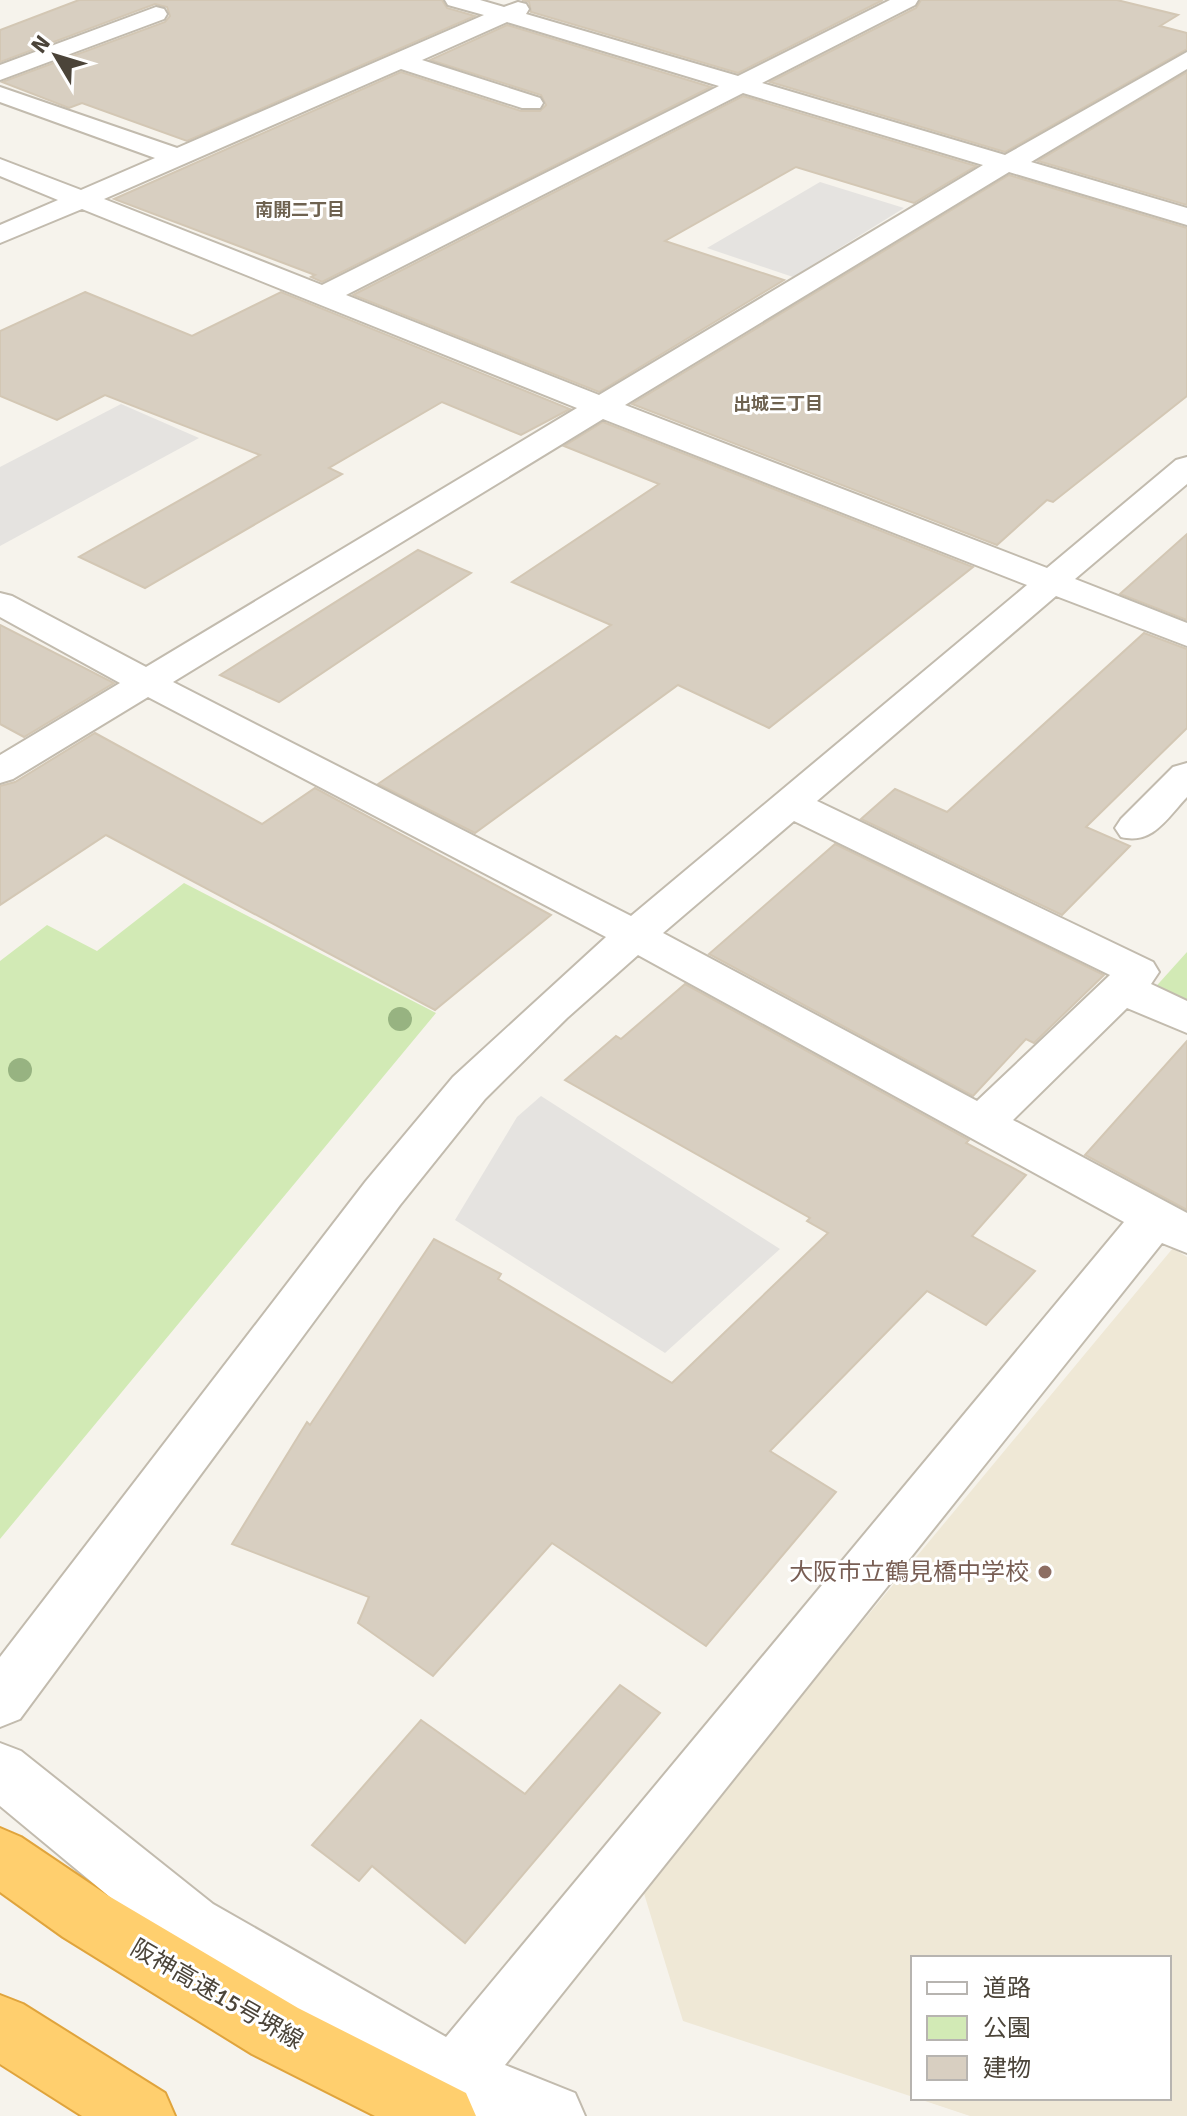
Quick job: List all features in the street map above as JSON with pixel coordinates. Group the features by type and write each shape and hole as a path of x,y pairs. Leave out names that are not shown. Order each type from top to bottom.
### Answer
{"highway":[{"name":"阪神高速15号堺線","path":"0,1857 85,1916 275,2031 449,2097"},
{"path":"0,2027 142,2116"}],"street":[{"path":"456,0 1187,217"},
{"path":"0,235 539,0"},
{"path":"325,295 907,0"},
{"path":"0,73 156,14"},
{"path":"0,771 990,171 1009,163 1187,59"},
{"path":"402,61 531,103"},
{"path":"0,94 179,158"},
{"path":"0,167 601,407 1187,635"},
{"path":"0,1701 373,1205 479,1078 635,935 1050,580 1187,467"},
{"path":"0,603 635,935 1171,1226 449,2097"},
{"path":"1135,828 1187,775"},
{"path":"789,803 1138,972 982,1123"},
{"path":"1122,988 1187,1018"},
{"path":"0,1770 191,1925 449,2097 552,2116"}],"shaded area":[{"path":"820,182 904,208 793,277 707,248"},
{"path":"121,404 199,438 0,546 0,467"},
{"path":"541,1096 780,1249 665,1353 455,1220 517,1117"},
{"name":"大阪市立鶴見橋中学校","path":"1173,1248 1187,1257 1187,2116 970,2116 922,2100 1171,2100 1171,1956 911,1956 911,2096 683,2021 642,1887"}],"green space":[{"path":"184,883 436,1013 0,1539 0,961 47,925 97,951"},
{"path":"1187,952 1187,1008 1151,992"}],"building":[{"path":"79,0 442,0 447,8 475,16 187,141 82,103 69,108 2,82 165,22 170,16 167,7 155,4 0,62 0,30"},
{"path":"522,0 883,0 738,73 531,12 529,2"},
{"path":"921,0 1117,0 1178,15 1160,26 1187,33 1187,49 1005,152 770,82 916,8"},
{"path":"507,25 711,87 322,282 311,277 315,275 114,199 401,72 521,111 540,111 546,105 541,95 430,60"},
{"path":"1187,72 1187,205 1038,161"},
{"path":"743,96 976,166 914,203 796,167 665,241 784,280 599,392 353,295"},
{"path":"1009,175 1187,228 1187,396 1053,502 1047,500 997,545 632,404"},
{"path":"85,292 192,336 281,292 570,409 521,435 442,402 329,468 342,474 145,588 79,557 260,455 105,395 57,420 0,396 0,331"},
{"path":"603,422 973,567 769,728 678,685 475,833 378,784 611,625 512,582 659,484 564,446"},
{"path":"1187,534 1187,620 1120,594"},
{"path":"418,550 471,573 279,702 220,675"},
{"path":"0,625 114,683 24,737 0,724"},
{"path":"1144,633 1187,649 1187,728 1086,827 1130,846 1062,915 861,819 895,789 947,812"},
{"path":"95,733 262,824 315,788 551,915 435,1010 106,835 0,905 0,786 15,782"},
{"path":"835,844 1104,975 1034,1043 1026,1039 973,1096 709,954"},
{"path":"685,984 969,1140 966,1143 1026,1175 972,1236 1035,1271 986,1325 927,1291 770,1451 836,1492 706,1646 552,1543 433,1676 358,1623 369,1597 232,1544 307,1422 310,1425 434,1239 501,1274 498,1279 672,1383 828,1233 807,1221 810,1218 565,1080 616,1036 621,1039"},
{"path":"1187,1041 1187,1210 1085,1155"},
{"path":"620,1685 660,1713 465,1943 372,1866 359,1881 312,1845 421,1720 525,1794"}],"place":[{"name":"大阪市立鶴見橋中学校","path":"1045,1572"}],"district":[{"name":"南開二丁目","path":"300,210"},
{"name":"出城三丁目","path":"778,404"}]}
